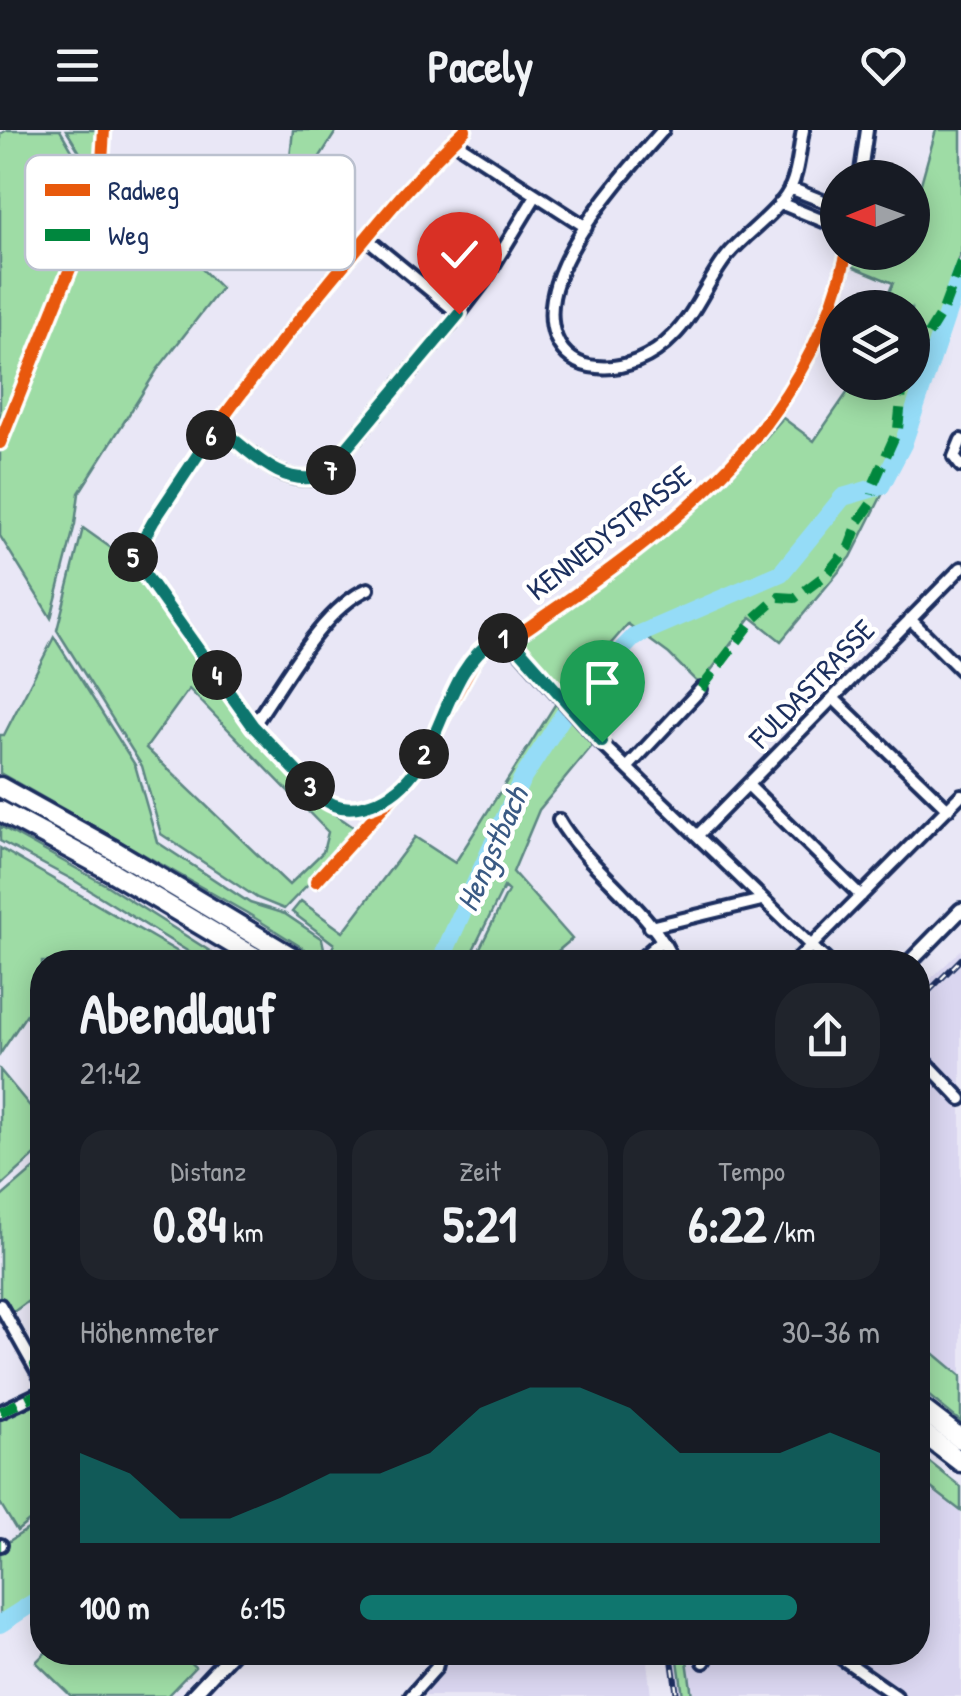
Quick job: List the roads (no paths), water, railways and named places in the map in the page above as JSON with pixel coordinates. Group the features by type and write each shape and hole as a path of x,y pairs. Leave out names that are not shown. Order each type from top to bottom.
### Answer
{"highway":[{"path":"0,787 280,950"},
{"path":"0,812 102,866 242,950"},
{"path":"930,1415 961,1439"},
{"path":"930,1438 961,1462"}],"street":[{"path":"663,130 586,227 558,284 551,313 554,332 561,348 573,360 597,367 618,366 646,356 672,338 728,254 790,188 802,130"},
{"path":"863,160 867,130"},
{"path":"355,251 403,192 460,133 535,197 586,227"},
{"path":"790,188 820,200"},
{"path":"217,426 288,478 311,480 325,474 459,314 535,197"},
{"path":"780,203 820,220"},
{"path":"366,238 459,314"},
{"path":"340,270 217,426 133,558 253,726 320,796 332,804 358,808 392,795"},
{"name":"KENNEDYSTRASSE","path":"316,880 416,768 473,659 495,639 508,639 665,528 750,445 786,399 808,360 841,270"},
{"path":"961,440 954,457 961,466"},
{"name":"FULDASTRASSE","path":"698,835 961,568"},
{"path":"253,726 315,637 348,598 368,589"},
{"path":"910,620 961,670"},
{"path":"508,639 627,768 815,950"},
{"path":"627,768 701,689"},
{"path":"833,698 948,809"},
{"path":"748,785 862,896"},
{"path":"807,950 961,795"},
{"path":"559,820 666,950"},
{"path":"650,927 762,900"},
{"path":"922,950 961,910"},
{"path":"650,950 661,940"},
{"path":"930,1067 961,1099"},
{"path":"1,1307 30,1350"},
{"path":"0,1412 30,1400"},
{"path":"192,1696 219,1665"},
{"path":"411,1696 437,1665"},
{"path":"852,1665 896,1696"}],"waterway":[{"name":"Hengstbach","path":"445,950 521,781 574,699 635,636 781,573 843,497 881,486 903,444 961,272"},
{"name":"Hengstbach","path":"0,1624 30,1605"}],"railway":[{"path":"930,990 961,959"},
{"path":"673,1665 677,1696"}]}
